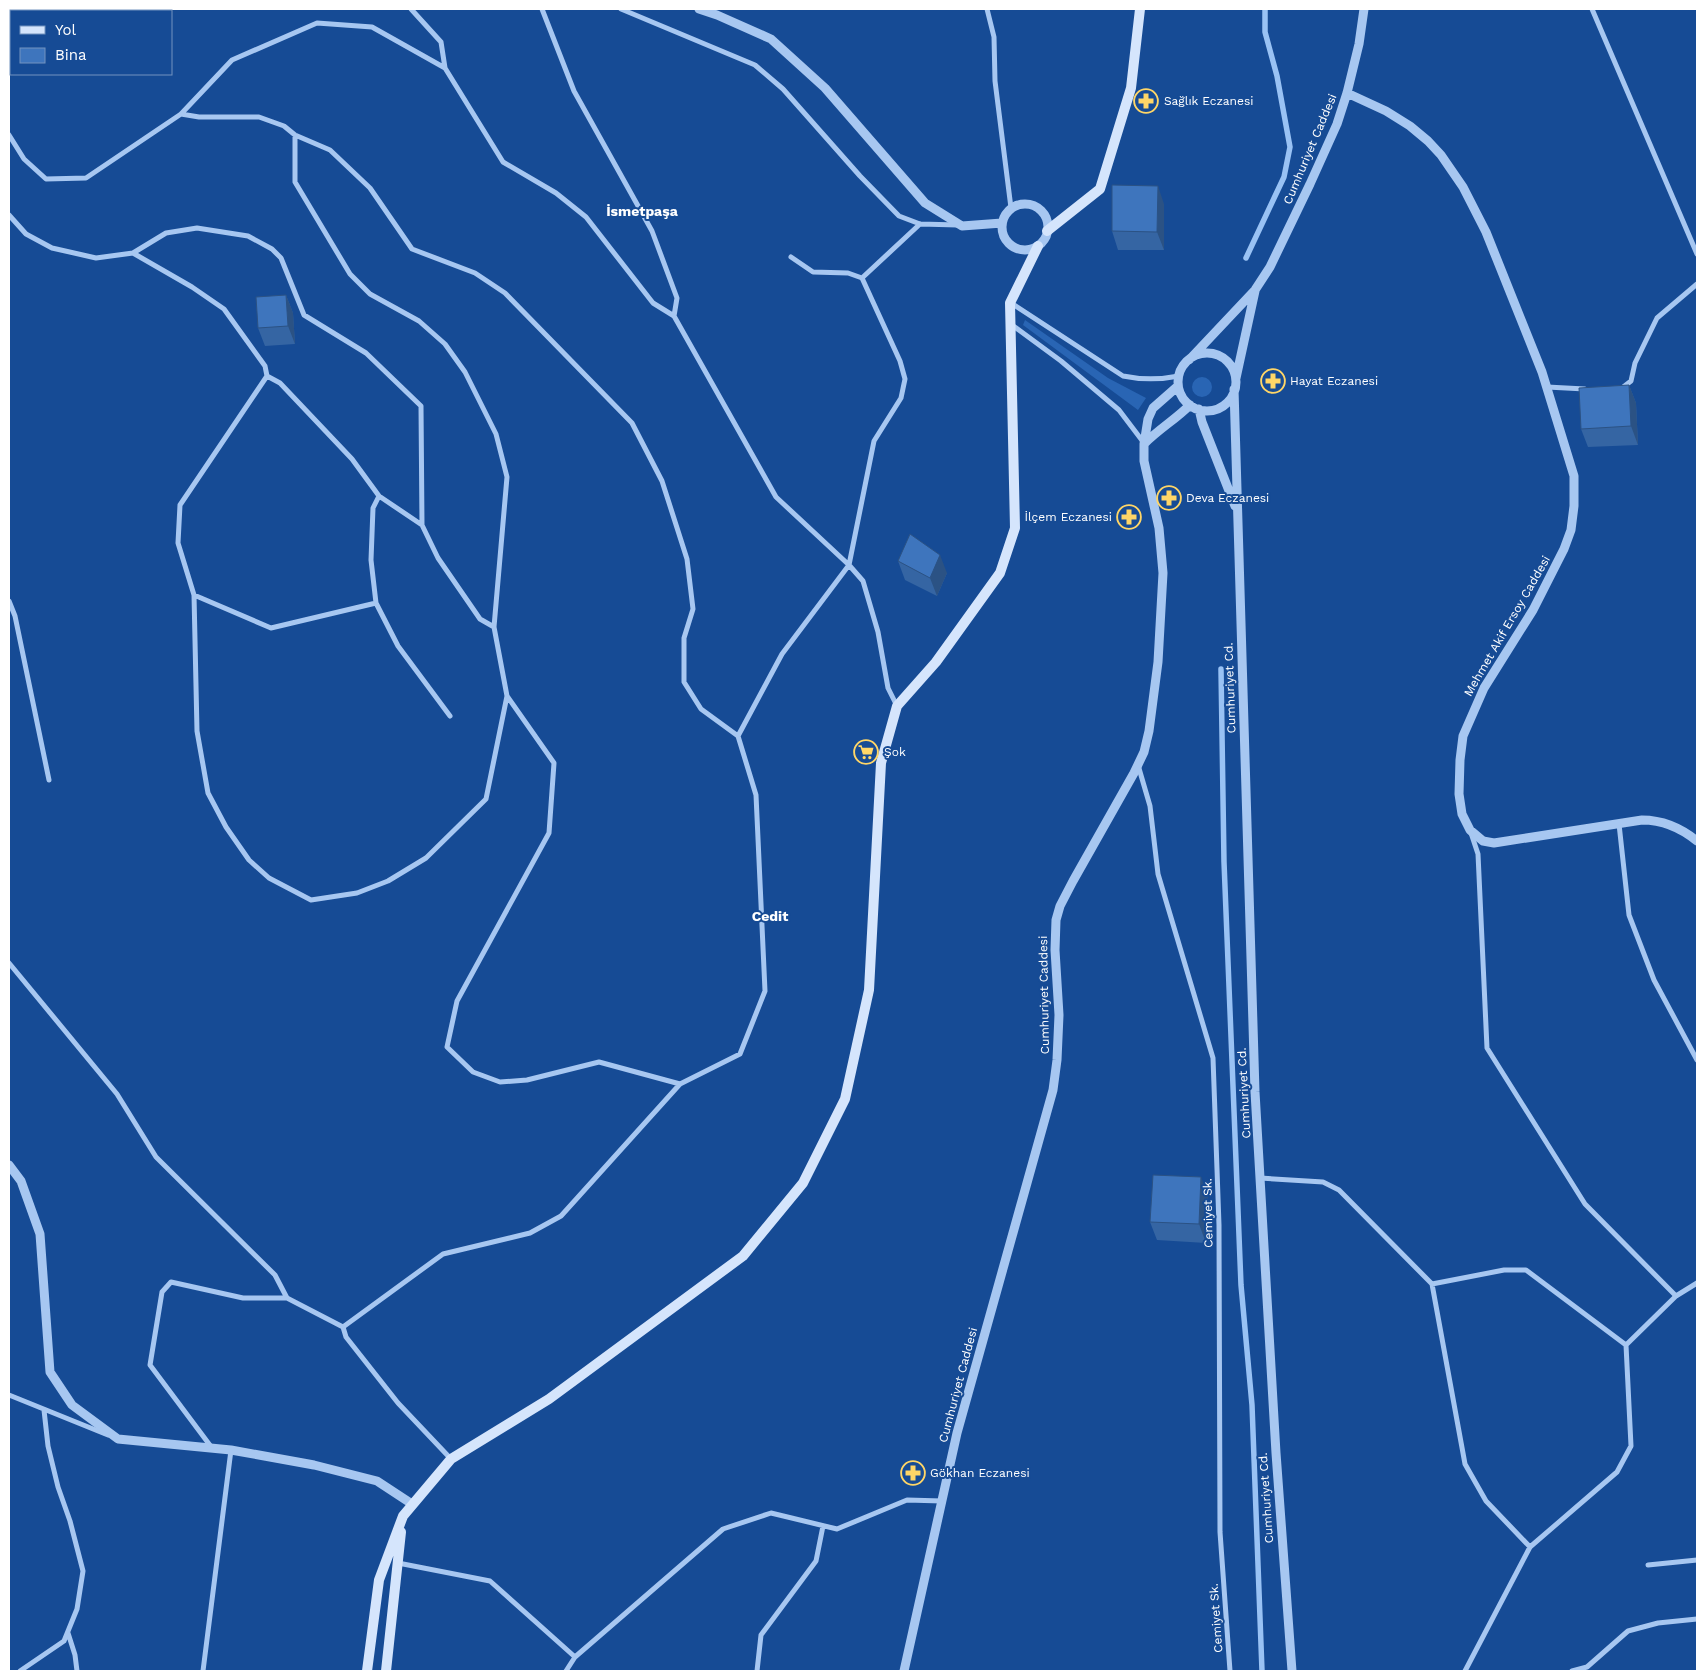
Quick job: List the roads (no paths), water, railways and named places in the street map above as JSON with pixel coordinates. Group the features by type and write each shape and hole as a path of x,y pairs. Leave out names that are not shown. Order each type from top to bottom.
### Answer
{"main road":[{"path":"1047,231 1100,188 1131,88 1140,9"},
{"path":"367,1671 379,1580 403,1516 412,1504 451,1459 549,1399 743,1256 804,1184 845,1099 869,990 881,763 898,706 936,662 1000,573 1014,528 1010,303 1038,246"},
{"path":"386,1671 403,1516"}],"street":[{"path":"411,9 441,42 445,68 504,162 556,193 586,217 652,303 674,316 776,497 849,565 863,581 878,632 888,688 898,706"},
{"path":"542,9 574,90 652,231 677,298 674,316"},
{"path":"621,9 755,65 783,89 860,176 899,216 920,224 962,226 1002,223"},
{"path":"700,9 771,39 825,88 924,203 962,226"},
{"path":"988,9 994,37 995,81 1012,208"},
{"name":"Cumhuriyet Caddesi","path":"1188,360 1255,290 1270,267 1337,124 1359,44 1364,9"},
{"path":"1592,9 1697,254"},
{"path":"9,134 24,158 46,179 86,178 181,114 232,60 317,24 372,26 445,68"},
{"name":"Mehmet Akif Ersoy Caddesi","path":"1347,93 1386,111 1410,126 1428,141 1463,187 1486,232 1547,387 1574,476 1574,506 1571,530 1554,572 1533,610 1484,688 1463,736 1459,794 1462,814 1470,830"},
{"path":"181,114 199,117 259,117 284,126 295,135 330,150 370,188 412,249 475,273 505,293 632,423 662,481 687,559 693,609 684,638 684,682 701,709 738,736 756,795 765,991 740,1054 680,1084 561,1216 530,1233 442,1254 342,1328"},
{"path":"295,135 295,182 350,274 370,294 419,321 445,344 465,372 496,434 507,477 494,627 508,696 554,763 549,833 457,1001 447,1047 473,1072 500,1082 527,1080 600,1062 680,1084"},
{"path":"1020,204 1029,204 1037,207 1044,213 1047,231 1044,239 1038,246 1020,250 1006,240 1002,232 1002,223 1005,214 1012,208 1020,204"},
{"path":"9,215 26,234 52,248 96,258 133,253 166,233 196,228 248,236 272,249 281,258 304,315 366,353 421,406 422,525 438,558 480,619 494,627"},
{"path":"862,278 920,224"},
{"path":"133,253 192,287 224,309 266,366 267,376 180,505 178,543 194,595 197,731 208,793 226,827 249,860 269,878 311,900 356,893 388,881 426,858 486,799 508,696"},
{"path":"738,736 782,654 849,565 874,440 901,398 905,379 900,361 862,278 848,273 813,272 791,257"},
{"path":"1618,392 1631,381 1635,363 1657,318 1697,284"},
{"name":"Cumhuriyet Caddesi","path":"1235,385 1255,290"},
{"path":"1010,303 1123,376 1147,380 1179,381"},
{"path":"1011,324 1061,361 1120,410 1144,444 1156,432 1195,407"},
{"path":"1202,354 1211,354 1220,356 1231,366 1235,385 1228,401 1221,407 1212,410 1195,407 1184,399 1179,381 1182,367 1188,360 1202,354"},
{"path":"267,376 280,383 345,452 379,496 422,525"},
{"name":"Cumhuriyet Caddesi","path":"904,1671 957,1433 1053,1090 1057,1060 1059,1015 1055,950 1056,920 1060,906 1073,881 1118,803 1144,752 1149,731 1154,699 1162,610 1163,573 1159,528 1144,461 1144,444 1148,419 1153,408 1179,381"},
{"name":"Cumhuriyet Cd.","path":"1235,385 1256,1092 1276,1453 1292,1671"},
{"path":"1547,387 1591,390"},
{"path":"1195,407 1238,514"},
{"path":"379,496 373,508 371,560 376,603 398,646 450,716"},
{"path":"194,595 271,628 376,603"},
{"path":"9,601 14,616 49,780"},
{"name":"Cemiyet Sk.","path":"1138,764 1150,806 1158,874 1213,1058 1219,1225 1220,1532 1230,1671"},
{"path":"1470,830 1483,841 1494,843 1654,820 1670,825 1697,841"},
{"path":"1618,824 1629,915 1654,980 1697,1060"},
{"path":"1470,830 1478,854 1487,1048 1585,1204 1676,1296"},
{"path":"9,963 117,1094 156,1157 275,1275 287,1298"},
{"path":"9,1166 21,1181 40,1234 50,1372 72,1405 118,1439"},
{"path":"1260,1178 1324,1182 1339,1190 1432,1284 1465,1464 1486,1502 1530,1547"},
{"path":"1432,1284 1504,1270 1526,1270 1626,1346"},
{"path":"212,1448 150,1365 162,1292 171,1282 242,1298 287,1298 342,1328 346,1337 398,1403 451,1459"},
{"path":"1465,1671 1530,1547 1617,1472 1631,1446 1626,1346 1676,1296 1697,1283"},
{"path":"9,1395 118,1439 231,1450 314,1464 377,1481 412,1504"},
{"path":"20,1671 64,1641 77,1609 83,1571 48,1446 44,1410"},
{"path":"203,1671 231,1450"},
{"path":"566,1671 575,1657 723,1530 771,1513 836,1529 907,1500 942,1501"},
{"path":"757,1671 761,1635 816,1561 823,1526"},
{"path":"1648,1565 1697,1560"},
{"path":"398,1563 490,1581 575,1657"},
{"path":"1572,1671 1587,1666 1628,1631 1658,1622 1697,1619"},
{"path":"68,1632 75,1655 77,1671"},
{"path":"1587,1666 1593,1671"}],"waterway":[{"path":"1246,258 1284,177 1290,147 1277,76 1265,32 1265,9"},
{"path":"1221,669 1224,862 1241,1285 1252,1405 1262,1671"}],"place":[{"name":"Sağlık Eczanesi","path":"1146,101"},
{"name":"Hayat Eczanesi","path":"1273,381"},
{"name":"Deva Eczanesi","path":"1169,498"},
{"name":"İlçem Eczanesi","path":"1129,517"},
{"name":"Şok","path":"866,752"},
{"name":"Gökhan Eczanesi","path":"913,1473"}],"district":[{"name":"İsmetpaşa","path":"642,211"},
{"name":"Cedit","path":"770,916"}]}
